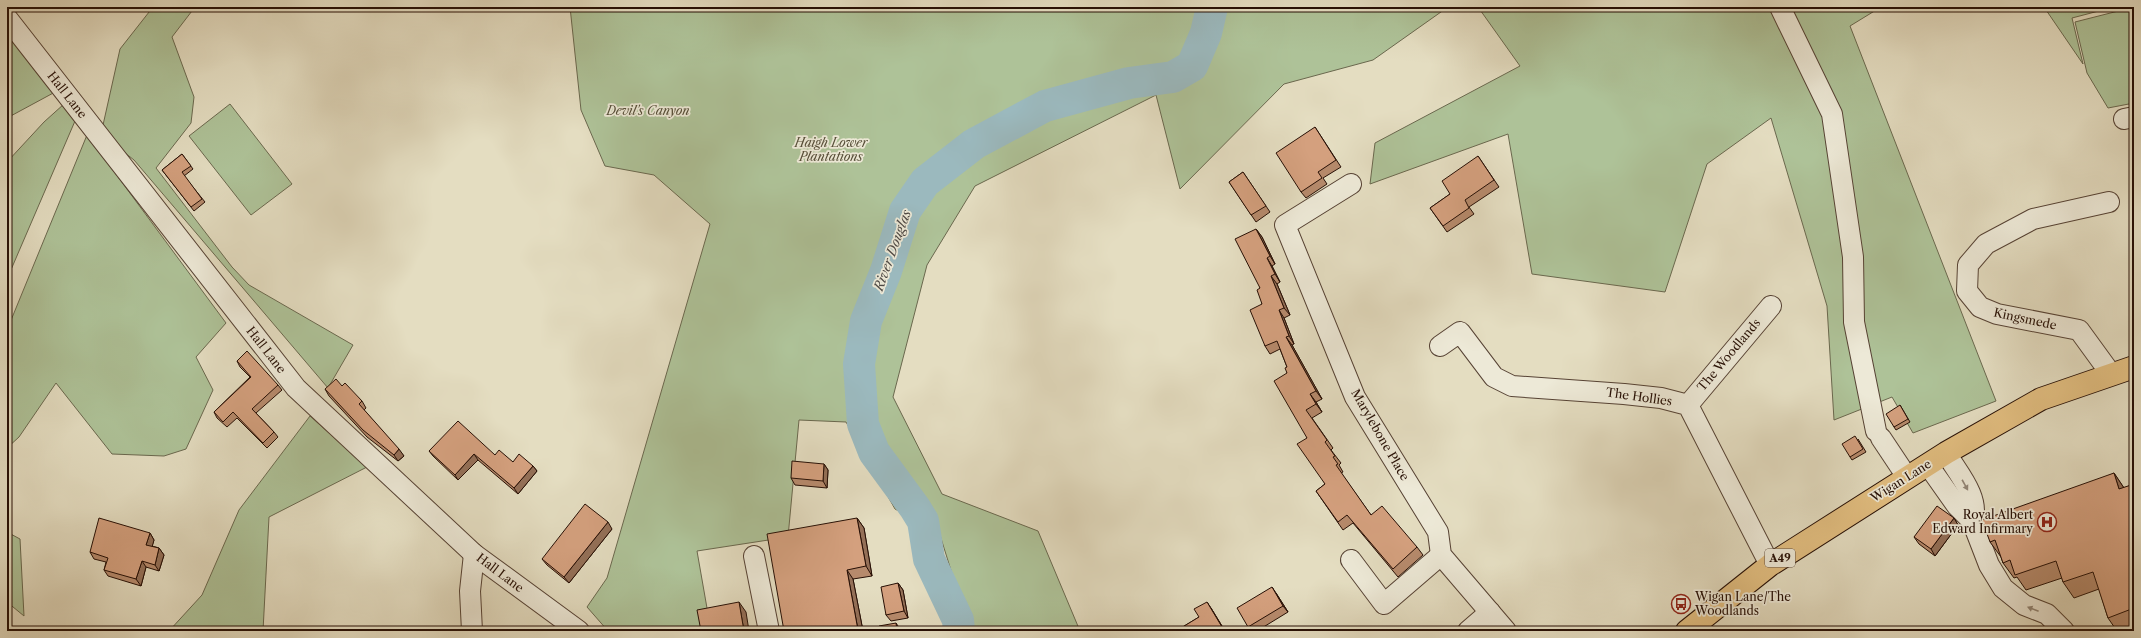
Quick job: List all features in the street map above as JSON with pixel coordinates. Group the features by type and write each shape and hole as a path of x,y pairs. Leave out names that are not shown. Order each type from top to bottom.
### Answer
{"highway":[{"name":"Wigan Lane","path":"1687,631 1770,565 1946,453 2041,399 2134,367"}],"street":[{"path":"1780,7 1832,114 1853,257 1854,322 1879,434 1907,477"},
{"name":"Hall Lane","path":"7,18 296,388 474,554 579,631"},
{"name":"Marylebone Place","path":"1351,184 1285,225 1355,396 1438,532 1441,555"},
{"name":"Kingsmede","path":"2109,202 2033,219 1986,244 1968,265 1967,291 1980,307 1997,314 2079,330 2111,374"},
{"name":"The Woodlands","path":"1688,405 1771,306"},
{"name":"The Hollies","path":"1440,346 1460,332 1494,377 1512,386 1624,394 1661,398 1688,405 1770,565"},
{"path":"1946,453 1973,500 1975,512 1972,520"},
{"path":"1928,465 1957,506 1972,520 1989,565 2003,588 2024,605 2047,614 2064,631"},
{"path":"472,631 470,591 474,554"},
{"path":"1351,560 1384,604 1441,555 1506,631"},
{"path":"754,556 769,631"},
{"path":"1468,631 1490,612"}],"green space":[{"path":"153,7 195,7 172,37 194,97 191,123 156,168 232,267 249,285 353,345 328,388 134,160 101,134 120,49"},
{"name":"Haigh Lower Plantations","path":"570,7 1448,7 1373,60 1284,84 1180,189 1156,95 975,186 927,265 893,397 942,494 1038,531 1080,631 970,631 939,532 895,509 846,422 799,420 788,537 697,551 711,631 608,631 587,607 607,578 710,224 654,175 605,166 581,110"},
{"path":"1478,7 1881,7 1850,26 1996,401 1913,433 1892,397 1834,420 1827,306 1771,118 1707,164 1665,292 1532,274 1508,134 1370,184 1375,143 1520,66"},
{"path":"2044,7 2114,7 2072,18 2083,64"},
{"path":"2134,7 2134,103 2108,108 2087,73 2075,22"},
{"path":"7,25 57,91 7,118"},
{"path":"64,104 75,121 7,279 7,162 44,122"},
{"path":"230,104 292,184 251,215 189,136"},
{"path":"87,135 226,323 196,357 213,390 186,449 164,456 112,454 56,383 19,437 7,448 7,330"},
{"path":"310,416 367,467 269,517 263,631 169,631 202,595 239,510"},
{"path":"7,532 20,539 24,616 7,602"}],"building":[{"path":"1315,127 1336,160 1318,172 1322,178 1301,192 1276,153"},
{"path":"182,154 191,166 182,172 202,199 191,207 162,170"},
{"path":"1478,156 1494,180 1465,200 1469,208 1443,226 1430,208 1450,194 1442,181"},
{"path":"1243,172 1266,206 1251,215 1229,182"},
{"path":"1256,229 1270,256 1267,258 1275,274 1271,276 1284,308 1279,310 1289,336 1286,337 1316,391 1310,394 1316,404 1306,410 1327,440 1325,442 1335,456 1333,457 1338,464 1336,465 1371,515 1382,506 1417,547 1393,569 1347,515 1338,522 1316,491 1325,484 1297,444 1307,438 1274,381 1287,373 1285,368 1287,367 1277,341 1265,346 1250,310 1262,304 1257,290 1260,288 1235,239"},
{"path":"247,351 278,385 252,409 274,432 263,443 233,412 223,422 214,412 251,377 237,361"},
{"path":"336,379 342,386 345,383 362,401 359,404 399,449 394,455 363,430 325,389"},
{"path":"1900,405 1908,419 1894,427 1886,414"},
{"path":"458,421 495,455 499,450 513,462 519,454 533,466 514,488 474,454 455,475 429,451"},
{"path":"1855,436 1863,449 1850,457 1842,444"},
{"path":"792,461 824,464 823,481 791,478"},
{"path":"2114,473 2119,489 2134,484 2134,608 2108,618 2093,572 2063,582 2056,561 2015,575 2010,560 2003,563 1995,540 1990,542 1982,520"},
{"path":"585,504 608,522 564,577 542,559"},
{"path":"1937,506 1954,518 1931,549 1914,537"},
{"path":"99,518 150,533 146,545 159,548 155,565 142,561 136,579 104,570 108,558 90,552"},
{"path":"857,518 866,566 847,570 858,630 784,631 767,534"},
{"path":"898,583 904,611 886,615 881,587"},
{"path":"1272,587 1283,606 1248,627 1237,608"},
{"path":"739,602 744,631 701,631 697,610"},
{"path":"1207,602 1222,627 1215,631 1176,631 1199,617 1194,609"},
{"path":"896,623 897,631 880,631 879,626"}],"waterway":[{"name":"River Douglas","path":"959,631 958,620 929,559 923,521 874,452 863,424 859,364 866,321 886,271 905,211 925,182 974,144 1045,106 1129,83 1173,77 1192,66 1206,33 1212,7"}],"place":[{"name":"Royal Albert Edward Infirmary","path":"2047,522"},
{"name":"Wigan Lane/The Woodlands","path":"1681,604"}],"park label":[{"name":"Devil's Canyon","path":"648,111"}]}
